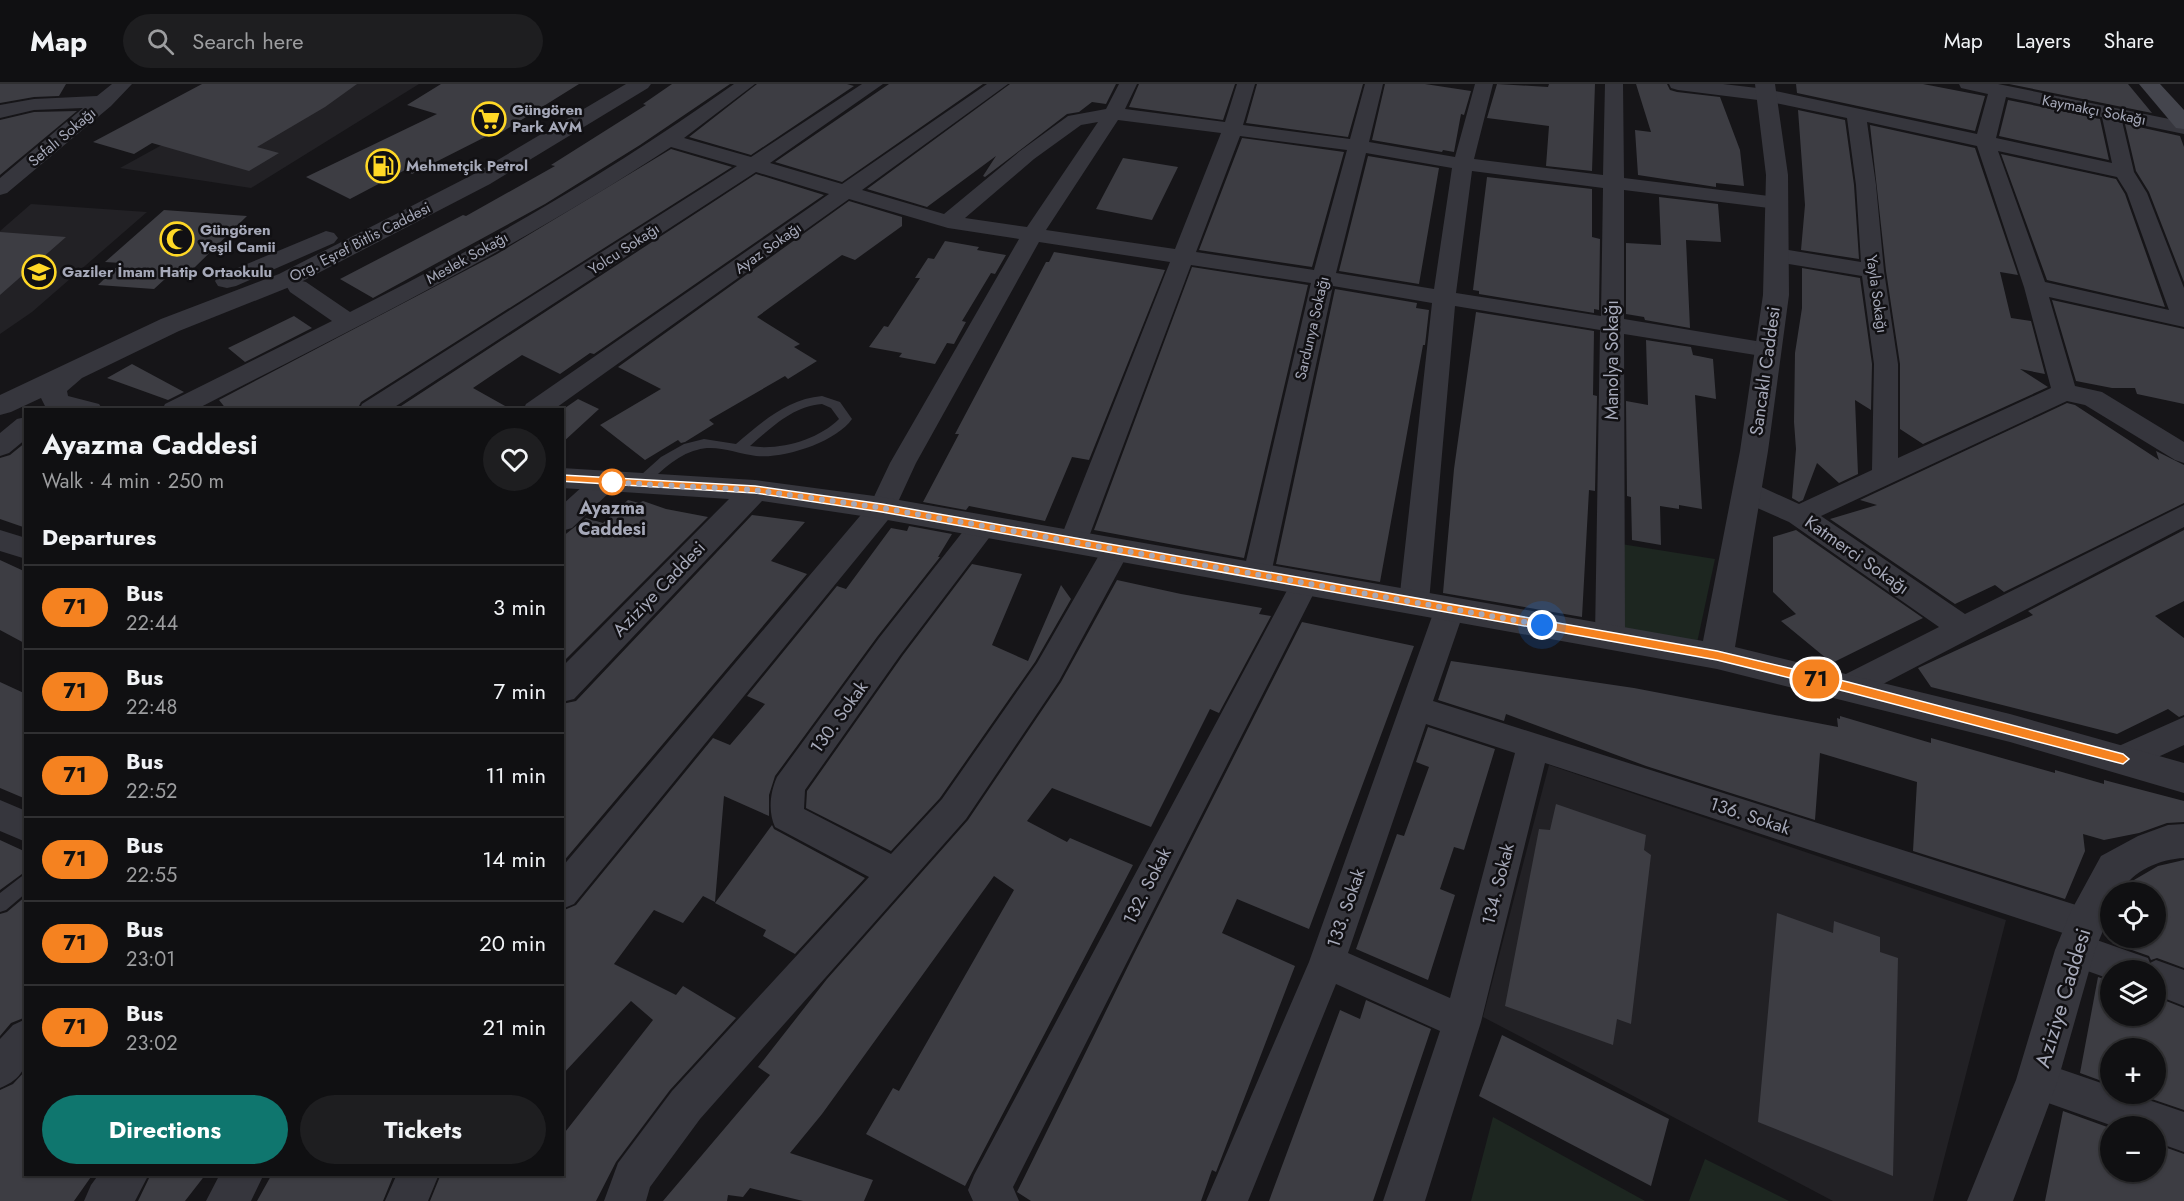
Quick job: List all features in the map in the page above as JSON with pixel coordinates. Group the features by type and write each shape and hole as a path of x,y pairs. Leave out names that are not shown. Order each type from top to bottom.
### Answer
{"main road":[{"path":"2149,84 2184,123"},
{"path":"2168,84 2184,101"}],"street":[{"name":"Sefalı Sokağı","path":"0,189 123,84"},
{"name":"Org. Eşref Bitlis Caddesi","path":"0,406 170,325 288,279 440,186 619,84"},
{"name":"Org. Eşref Bitlis Caddesi","path":"0,390 30,370 304,268 482,179 641,84"},
{"name":"Meslek Sokağı","path":"178,408 423,282 571,202 670,140 746,84"},
{"name":"Yolcu Sokağı","path":"373,408 753,165 874,84"},
{"name":"Ayaz Sokağı","path":"538,408 999,84"},
{"path":"564,891 882,508 903,463 1033,234 1113,113 1128,84"},
{"path":"1073,542 1232,130 1246,84"},
{"name":"Sardunya Sokağı","path":"1257,574 1323,278 1374,84"},
{"path":"1414,602 1444,299 1463,164 1485,84"},
{"name":"Manolya Sokağı","path":"1610,637 1614,84"},
{"path":"1678,84 1766,89 1856,114 2124,172"},
{"name":"Kaymakçı Sokağı","path":"1968,84 2184,128"},
{"name":"Sancaklı Caddesi","path":"1717,656 1747,492 1776,295 1777,175 1766,89"},
{"path":"1998,90 1985,141 2035,287 2064,392"},
{"path":"0,112 6,108 30,105 104,102"},
{"path":"948,222 1027,155 1075,120 1113,113 1358,146 1463,164 1777,203"},
{"name":"Yayla Sokağı","path":"1856,114 1866,185 1873,271 1886,364 1885,474"},
{"path":"2111,114 2124,172 2137,193 2184,317"},
{"path":"670,140 948,222 1323,278 1768,350"},
{"path":"1776,255 1873,271"},
{"path":"304,268 348,321"},
{"path":"2035,287 2184,317"},
{"path":"76,369 57,383 53,389 53,396 56,402 81,408"},
{"path":"1799,515 2064,392 2093,398 2184,454"},
{"path":"0,406 24,410"},
{"path":"0,447 24,427"},
{"path":"564,478 755,490 882,508 1717,656 1848,687 2123,759 2184,778"},
{"path":"564,519 604,482"},
{"name":"Aziziye Caddesi","path":"564,687 755,490"},
{"name":"Katmerci Sokağı","path":"1747,492 1799,515 1963,628"},
{"path":"1848,687 2184,515"},
{"name":"130. Sokak","path":"894,873 787,817 789,787 890,646 982,527"},
{"path":"0,540 24,548"},
{"path":"625,1201 632,1177 686,1105 961,799 1047,672 1116,550"},
{"name":"132. Sokak","path":"994,1195 1305,583"},
{"name":"133. Sokak","path":"1227,1201 1327,962 1450,608"},
{"name":"136. Sokak","path":"1416,708 1533,745 2080,937 2118,960"},
{"path":"2123,759 2184,730"},
{"name":"134. Sokak","path":"1404,1201 1462,1022 1533,745"},
{"path":"2123,759 2184,790"},
{"path":"0,815 24,826"},
{"name":"Aziziye Caddesi","path":"1990,1201 2037,1080 2080,937 2114,868 2151,848 2168,842 2184,841"},
{"path":"1327,962 1462,1022"},
{"path":"2166,982 2184,988"},
{"path":"0,1069 24,1040"},
{"path":"2037,1080 2184,1132"},
{"path":"107,1201 126,1176"},
{"path":"227,1201 243,1176"},
{"path":"406,1201 418,1176"}],"lane":[{"path":"639,483 685,448 700,444 738,449 764,452 801,444 829,433 842,425 846,419 836,405 826,401 806,402 782,415 738,449"},
{"path":"0,904 24,883"}],"shaded area":[{"path":"273,84 419,84 251,188 120,168"},
{"name":"Gaziler İmam Hatip Ortaokulu","path":"31,204 147,212 32,312 0,334 0,231"},
{"path":"1621,544 1715,559 1697,643 1620,631"},
{"path":"1549,765 2006,920 1933,1201 1833,1201 1483,1017"},
{"path":"1493,1117 1645,1201 1471,1201"},
{"path":"1705,1159 1789,1201 1689,1201"}],"building":[{"path":"0,84 66,84 59,96 34,97 0,103"},
{"path":"202,84 357,84 325,107 257,147 279,153 249,171 152,143 134,154 93,142"},
{"path":"441,84 579,84 502,132 497,131 412,174 405,170 350,199 306,177 437,114 407,105"},
{"path":"672,84 730,84 640,145 545,204 373,298 340,279 463,215 466,216 555,166 551,165 646,105 643,104"},
{"path":"757,84 847,84 854,86 751,155 689,137"},
{"path":"889,84 983,84 842,182 775,162"},
{"path":"1010,84 1116,84 1106,104 1092,102 1079,112 1067,114 985,177 983,176 996,156 927,207 867,189"},
{"path":"1139,84 1235,84 1223,120 1129,107"},
{"path":"1257,84 1363,84 1348,137 1246,123"},
{"path":"1385,84 1425,84 1471,91 1464,115 1461,114 1454,152 1372,140"},
{"path":"1497,84 1548,87 1549,84 1595,84 1592,171 1546,166 1549,126 1487,118"},
{"path":"1636,84 1667,84 1670,90 1677,92 1720,97 1740,150 1744,186 1716,183 1716,187 1638,175 1635,130 1651,132"},
{"path":"1796,84 1923,84 1985,96 1975,131 1797,93"},
{"path":"2009,84 2128,84 2152,113"},
{"path":"2008,100 2100,119 2109,160 1999,136"},
{"path":"1798,110 1845,120 1854,185 1859,259 1801,250 1805,205"},
{"path":"77,111 0,175 0,120 34,112"},
{"path":"2125,124 2180,136 2184,147 2184,282 2149,192 2136,171"},
{"path":"1870,125 1975,148 2018,275 2000,272 2011,318 2031,321 2045,374 2020,369 2048,387 1923,444 1900,429 1900,364 1886,271"},
{"path":"1242,138 1344,152 1312,267 1199,250"},
{"path":"671,149 732,167 361,402 358,408 225,408 219,400 497,254"},
{"path":"2001,154 2116,179 2125,194 2165,307 2047,280"},
{"path":"1368,156 1439,168 1419,284 1339,271"},
{"path":"1123,158 1178,167 1152,220 1096,209"},
{"path":"756,174 824,195 594,354 590,353 560,374 522,355 473,388 508,408 398,408"},
{"path":"1487,177 1592,189 1592,237 1600,239 1599,310 1594,309 1594,313 1479,294 1479,291 1473,290"},
{"path":"1659,197 1718,204 1721,242 1686,240 1690,328 1645,320 1644,317 1626,314 1626,243 1661,245"},
{"path":"849,201 902,217 902,226 855,260 842,255 757,317 800,344 794,347 817,361 788,379 785,376 709,420 714,424 685,442 681,443 678,440 645,460 600,425 661,389 618,367"},
{"name":"Güngören Yeşil Camii","path":"164,210 247,216 193,269 177,268 154,289 98,285 121,263 105,262"},
{"name":"Gaziler İmam Hatip Ortaokulu","path":"0,232 66,237 0,295"},
{"path":"945,241 1006,255 995,274 991,273 962,321 966,322 954,344 947,343 935,364 899,357 902,353 869,347 884,326 888,327 920,278 915,278 928,258 934,259"},
{"path":"1054,252 1165,270 1089,460 1072,457 1045,521 969,506 966,510 923,502 959,434 955,434 1046,262 1049,262"},
{"path":"1192,267 1308,285 1244,558 1094,530"},
{"path":"1802,268 1860,278 1872,364 1871,410 1855,400 1858,474 1839,483 1817,463 1803,500 1799,502 1792,498 1796,449 1795,353 1802,308"},
{"path":"1335,289 1417,303 1416,308 1429,310 1425,345 1423,345 1380,582 1276,564"},
{"path":"2052,300 2184,329 2184,404 2137,394 2135,388 2112,388 2076,381"},
{"path":"1476,312 1594,331 1593,395 1597,396 1595,491 1589,490 1582,617 1443,593 1454,469"},
{"path":"294,316 312,328 245,362 228,348"},
{"path":"1646,340 1691,347 1693,355 1713,359 1716,399 1695,395 1702,509 1679,505 1679,509 1660,506 1661,545 1632,540 1631,497 1627,496 1626,401 1648,405"},
{"path":"132,364 184,392 168,400 107,378"},
{"path":"578,399 599,409 564,441 564,409"},
{"path":"2067,403 2075,405 2159,460 2156,451 2184,465 2184,503 2004,592 1995,585 1955,604 1830,519 1877,505 1860,500"},
{"path":"24,444 24,527 0,519 0,458 10,455"},
{"path":"628,500 639,503 643,501 666,509 708,517 564,661 564,535 586,518 603,523"},
{"path":"752,515 805,522 771,561 807,574 564,861 564,704 576,701"},
{"path":"909,526 952,534 938,557 940,557 877,637 775,776 769,795 769,816 724,796 715,902 703,896 683,923 654,910 614,964 676,995 683,986 736,1018 670,1090 616,1162 596,1201 430,1201 440,1176 564,1176 564,1133 653,1020 631,1001 564,1073 564,910 576,905 713,738 730,745 765,704 747,696 837,586 846,589 891,528 907,531"},
{"path":"1796,530 1923,618 1832,663 1781,621 1796,614 1773,592 1773,537"},
{"path":"2184,530 2184,601 2155,616 2184,638 2184,715 2179,717 2168,709 2117,734 1931,687 1918,668 2033,615 2028,611"},
{"path":"0,560 24,571 24,643 0,630"},
{"path":"972,564 1022,574 992,645 1028,661 1061,585 1071,599 1035,662 940,798 891,851 806,808 807,791 903,655"},
{"path":"1117,580 1262,608 1259,614 1271,616 1219,713 1210,709 1151,827 1052,788 1027,821 1067,842 1070,838 1133,865 965,1186 866,1134 893,1088 899,1091 1014,890 994,876 822,1114 790,1153 873,1180 864,1201 803,1201 750,1188 743,1197 728,1195 727,1201 663,1201 770,1075 758,1067 827,979 968,820 1061,682"},
{"path":"1302,622 1414,646 1309,929 1237,899 1222,933 1295,966 1216,1172 1212,1170 1201,1201 1031,1201 1017,1192"},
{"path":"1451,661 1634,688 1838,727 1837,718 1840,719 1840,716 1931,743 1931,738 2055,773 2055,770 2104,784 2104,780 2184,801 2184,822 2167,823 2139,833 2104,840 2083,834 2085,851 2065,899 1913,851 1917,782 1820,753 1815,820 1646,766 1506,714 1504,721 1438,700"},
{"path":"0,682 24,693 24,798 0,788"},
{"path":"1428,727 1495,749 1464,850 1454,847 1440,889 1455,895 1428,980 1356,949 1397,834 1404,836 1429,767 1416,762"},
{"path":"1556,804 1646,835 1644,850 1651,855 1631,1024 1617,1019 1613,1045 1505,1006 1539,829 1550,830"},
{"path":"772,825 774,829 865,878 795,954 763,936 766,930 715,903"},
{"path":"0,840 24,851 24,872 0,890"},
{"path":"2184,860 2184,968 2166,960 2157,958 2151,960 2149,956 2126,948 2166,948 2166,882 2132,882 2158,866"},
{"path":"24,898 24,1018 11,1023 0,1036 0,914 7,912"},
{"path":"1777,913 1833,933 1834,921 1880,937 1880,952 1898,958 1893,1176 1758,1122"},
{"path":"2098,977 2100,978 2100,1026 2166,1026 2166,1001 2184,1008 2184,1110 2166,1104 2166,1038 2100,1038 2100,1080 2080,1073"},
{"path":"1366,1000 1431,1029 1373,1201 1269,1201 1340,1010 1360,1019"},
{"path":"1502,1035 1669,1119 1651,1186 1479,1096"},
{"path":"24,1072 24,1176 92,1176 74,1201 0,1201 0,1090 13,1084"},
{"path":"2063,1111 2100,1124 2100,1182 2166,1182 2166,1148 2184,1154 2184,1201 2045,1201"},
{"path":"150,1176 204,1176 185,1201 138,1201"},
{"path":"271,1176 393,1176 383,1201 257,1201"}],"bus line":[{"name":"71","path":"564,478 755,490 882,508 1717,656 1848,687 2123,759"}],"place":[{"name":"Güngören Park AVM","path":"489,119"},
{"name":"Mehmetçik Petrol","path":"383,166"},
{"name":"Güngören Yeşil Camii","path":"177,239"},
{"name":"Gaziler İmam Hatip Ortaokulu","path":"39,272"},
{"name":"Ayazma Caddesi","path":"612,482"}],"route":[{"path":"612,482 604,482 755,490 882,508 1542,625"}]}
